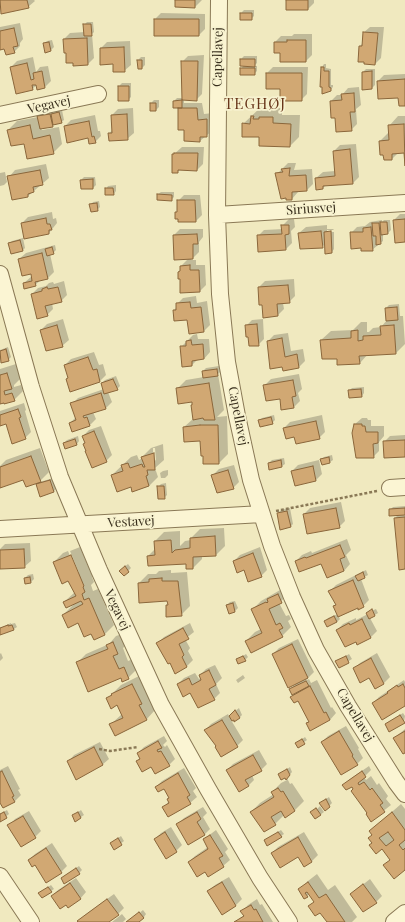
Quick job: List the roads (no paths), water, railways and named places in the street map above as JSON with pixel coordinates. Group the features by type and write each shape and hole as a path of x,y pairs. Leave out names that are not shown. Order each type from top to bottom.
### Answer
{"street":[{"name":"Capellavej","path":"219,0 217,215 220,294 227,362 238,423 251,480 272,546 292,597 316,650 348,706 405,794"},
{"name":"Vegavej","path":"0,115 98,94"},
{"name":"Siriusvej","path":"217,215 405,203"},
{"name":"Vegavej","path":"0,274 31,386 60,477 99,570 161,705 260,878 289,922"},
{"name":"Vestavej","path":"0,529 262,514"},
{"path":"0,876 31,922"},
{"path":"394,922 405,913"}],"district":[{"name":"TEGHØJ","path":"255,104"}]}
